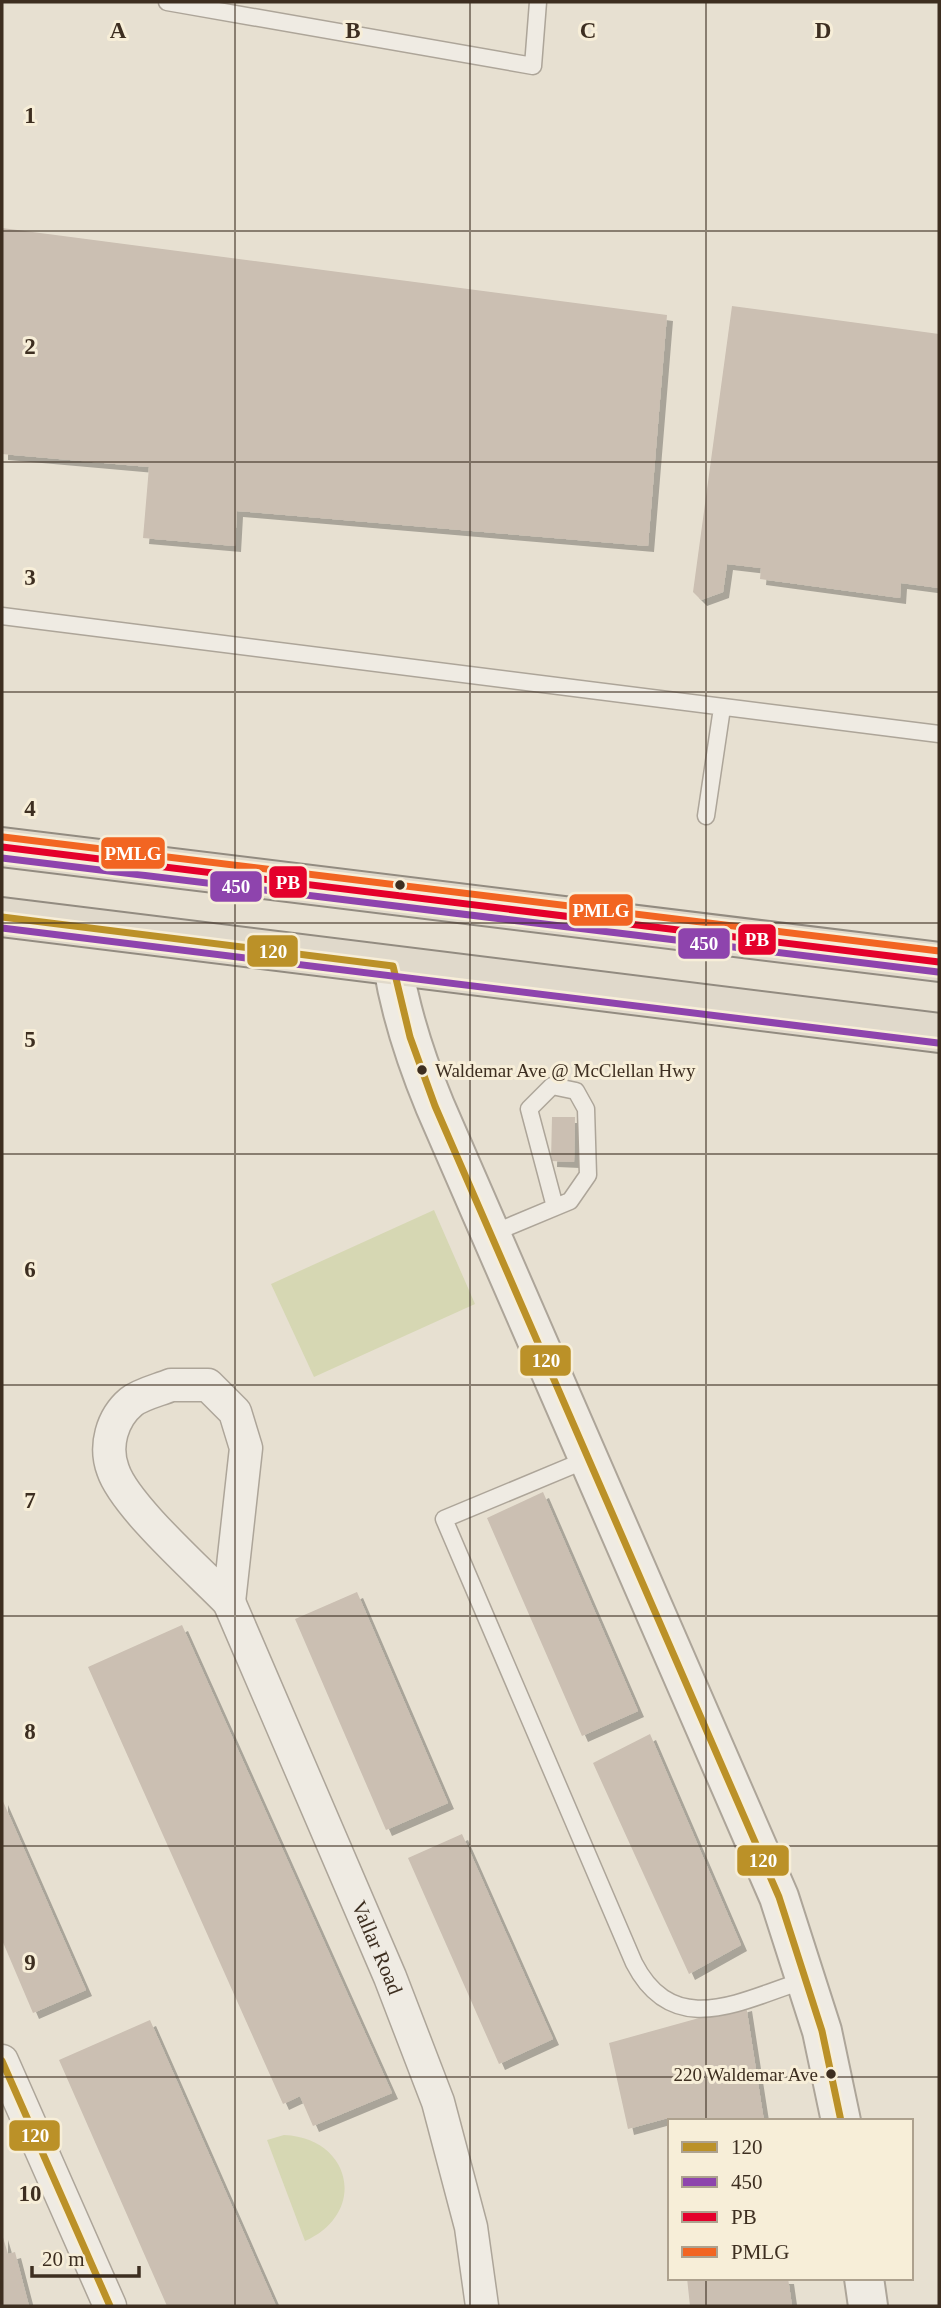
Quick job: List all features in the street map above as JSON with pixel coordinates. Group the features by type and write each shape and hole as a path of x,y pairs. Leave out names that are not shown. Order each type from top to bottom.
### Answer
{"highway":[{"path":"2,847 939,962"},
{"path":"2,917 939,1033"}],"street":[{"path":"393,966 399,1002 418,1065 770,1874 807,1979 841,2119"},
{"name":"Vallar Road","path":"229,1602 246,1448 235,1412 208,1385 171,1385 132,1401 112,1426 109,1455 113,1471 123,1489 161,1532 229,1602 390,1977 438,2102 471,2227 482,2306"},
{"path":"2,2061 110,2306"},
{"path":"864,2280 868,2306"}],"lane":[{"path":"167,2 533,66 538,2"},
{"path":"2,616 939,734"},
{"path":"706,816 722,708"},
{"path":"491,1234 570,1201 588,1175 586,1109 576,1091 552,1086 528,1109 536,1147 555,1207"},
{"path":"589,1458 444,1519 629,1950 647,1985 663,1999 695,2011 716,2008 807,1979"}],"green space":[{"path":"434,1210 475,1304 314,1377 271,1284"},
{"path":"284,2135 307,2139 325,2149 337,2162 344,2179 344,2196 338,2213 325,2229 305,2241 267,2140"}],"building":[{"path":"2,228 667,315 648,546 237,511 235,546 143,538 149,467 2,454"},
{"path":"732,306 939,334 939,588 901,583 900,598 760,579 761,568 727,564 723,592 701,600 693,592"},
{"path":"552,1117 575,1117 574,1162 551,1161"},
{"path":"543,1492 638,1711 582,1736 487,1518"},
{"path":"357,1592 448,1803 386,1830 295,1619"},
{"path":"182,1625 392,2093 313,2126 300,2096 283,2104 88,1667"},
{"path":"650,1734 741,1945 689,1974 593,1763"},
{"path":"2,1799 86,1990 33,2013 2,1940"},
{"path":"462,1834 553,2039 499,2064 408,1858"},
{"path":"746,2005 764,2119 668,2118 628,2129 609,2043"},
{"path":"150,2020 276,2306 167,2306 59,2060"},
{"path":"2,2234 8,2254 15,2252 29,2306 2,2306"},
{"path":"687,2280 788,2280 792,2306 690,2306"}],"transit line":[{"name":"PMLG","path":"3,837 939,951"},
{"name":"PB","path":"2,847 939,962"},
{"name":"450","path":"2,858 938,972"},
{"name":"120","path":"2,917 393,966 410,1037 435,1106 779,1897 822,2031 841,2119"},
{"name":"450","path":"2,928 938,1043"},
{"name":"120","path":"2,2061 110,2306"}],"place":[{"name":"Waldemar Ave @ McClellan Hwy","path":"422,1070"},
{"name":"220 Waldemar Ave","path":"831,2074"}]}
